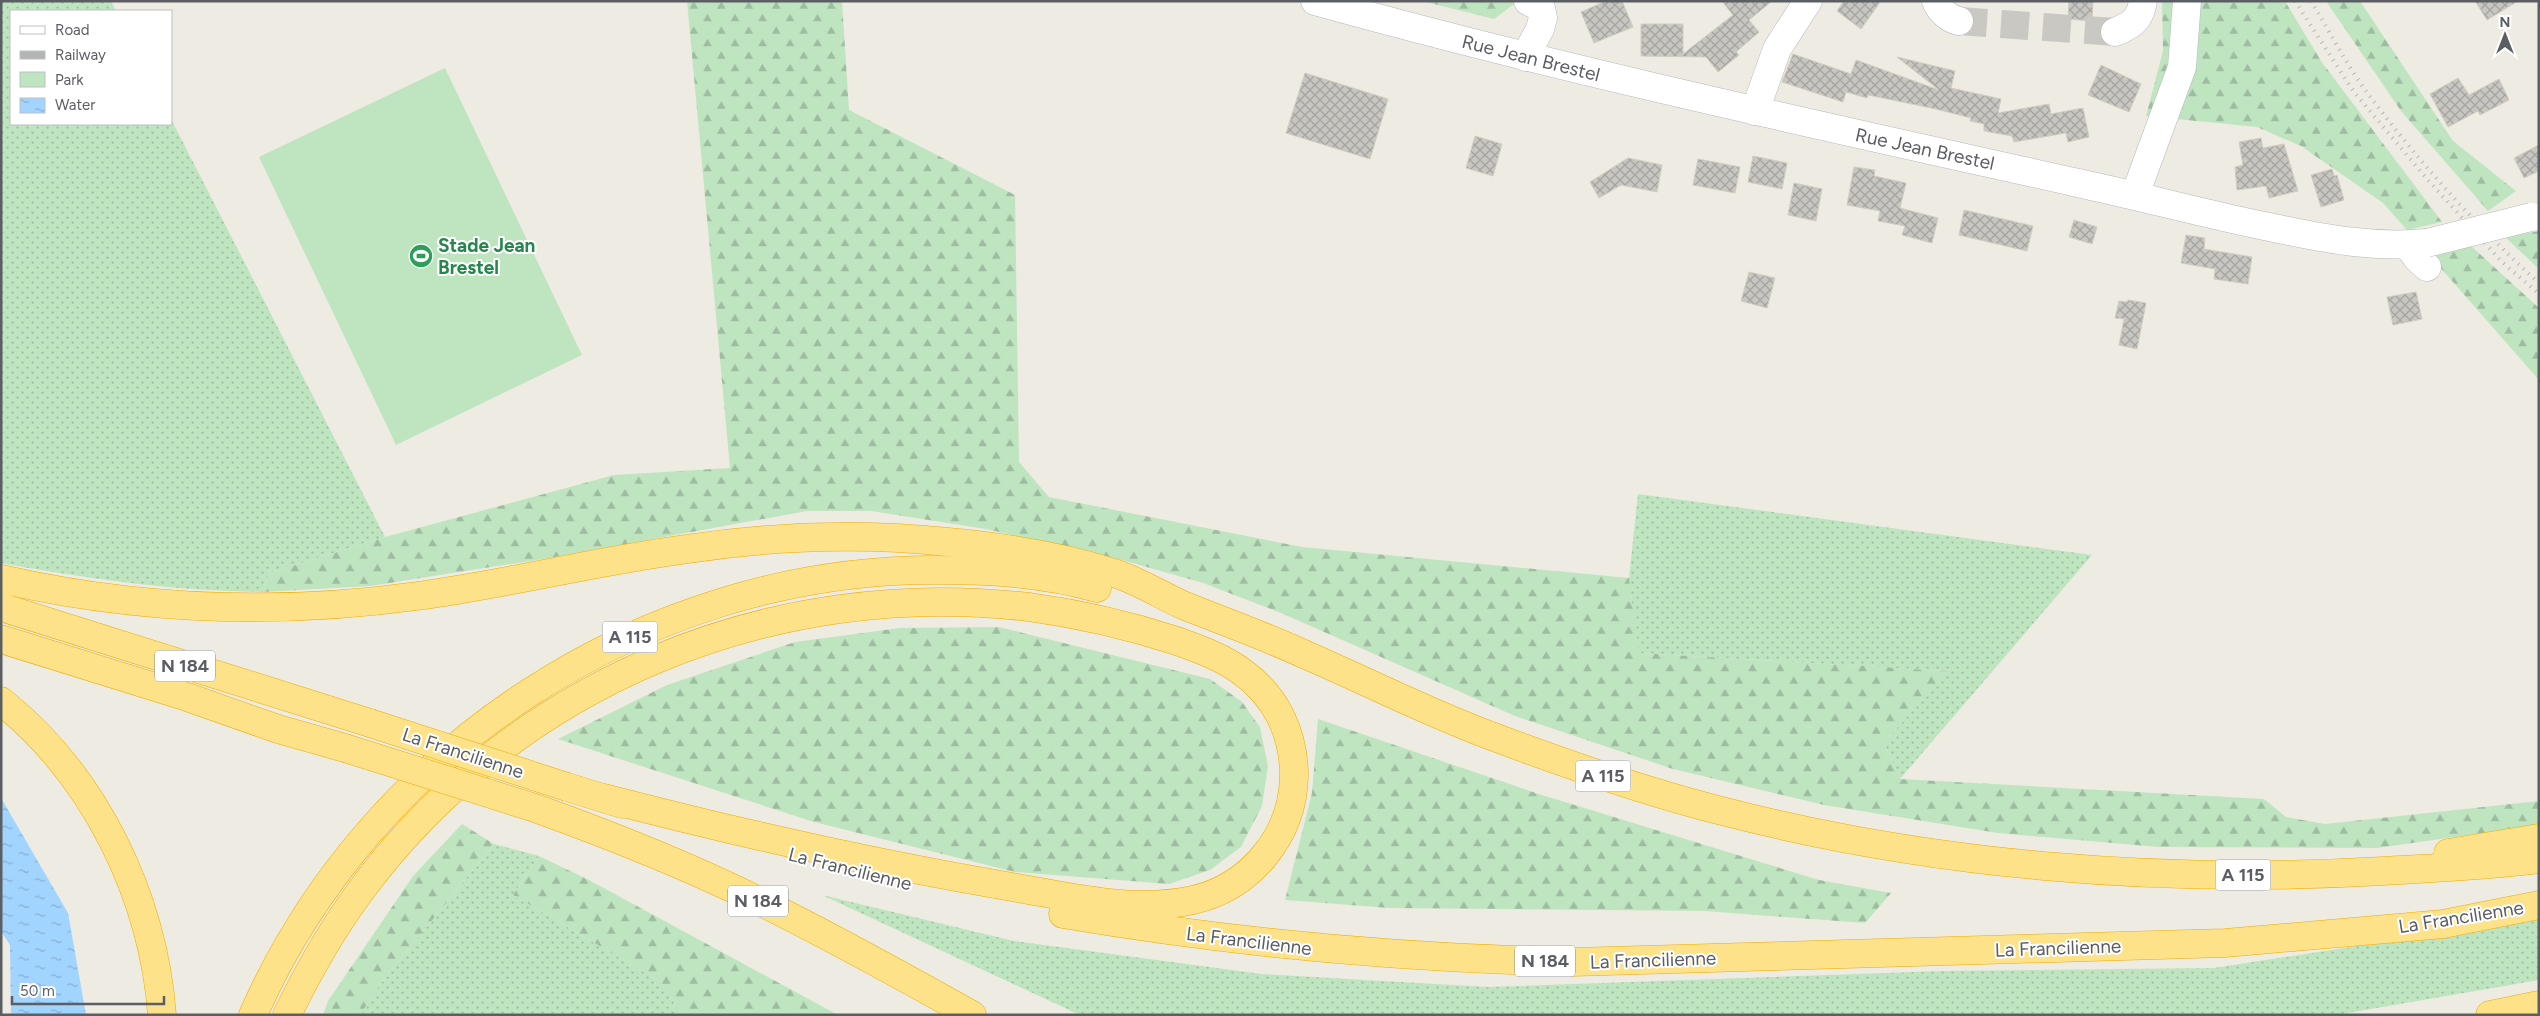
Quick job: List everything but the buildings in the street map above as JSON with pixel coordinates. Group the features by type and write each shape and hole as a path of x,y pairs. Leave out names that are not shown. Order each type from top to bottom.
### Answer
{"highway":[{"path":"1,579 44,589 155,603 249,607 320,606 422,595 634,557 729,543 840,537 948,542 1052,558 1120,574 1162,596"},
{"name":"A 115","path":"253,1015 303,920 336,872 380,819 404,793 445,755 526,694 569,668 633,636 712,605 754,593 827,578 872,572 910,570 993,571 1079,582 1137,598 1162,596 1300,652 1497,738 1643,789 1795,829 1875,844 2069,869 2227,876 2329,874 2487,866 2539,859"},
{"path":"287,1015 330,937 360,892 396,847 430,811 489,759 540,720 605,682 709,639 771,621 864,605 927,601 1002,604 1042,609 1096,617 1141,629 1214,655 1253,681 1276,707 1286,726 1294,776 1289,811 1283,829 1272,848 1261,861 1241,878 1220,890 1200,898 1171,904 1094,901 958,878 715,826 604,798"},
{"name":"La Francilienne","path":"1,607 720,835 845,869 1034,910 1246,941 1392,955 1473,960 1573,962 2225,943 2443,924 2539,905"},
{"name":"La Francilienne","path":"1,639 188,697 278,729 345,748 535,808 612,836 764,903 862,953 971,1014"},
{"path":"1,701 66,767 108,830 135,888 145,919 161,993 162,1015"},
{"path":"2416,869 2444,854 2539,838"},
{"path":"2490,1015 2539,1005"}],"street":[{"name":"Rue Jean Brestel","path":"1315,1 1525,57 1755,111 2307,235 2421,252 2535,215"},
{"path":"1755,111 1777,49 1808,1"},
{"path":"1936,1 1939,8 1952,20 1959,21"},
{"path":"2115,32 2133,24 2141,12 2143,1"},
{"path":"2135,196 2182,67 2187,1"},
{"path":"1525,57 1542,23 1543,18 1538,4"}],"green space":[{"path":"1,1 111,1 116,10 10,10 10,125 172,125 172,121 385,537 269,573 263,592 164,587 1,563"},
{"path":"687,1 842,1 849,110 1015,195 1019,462 1049,497 1302,547 1629,578 1639,653 1947,671 1884,743 1900,779 2264,799 2286,817 2325,824 2539,801 2539,825 2377,848 2159,847 1998,833 1824,805 1673,769 1515,716 1281,613 1203,583 1122,560 986,529 871,511 807,511 549,558 370,586 263,592 269,573 385,537 614,475 730,468"},
{"path":"1422,1 1518,1 1494,19"},
{"path":"2162,1 2285,1 2321,61 2442,222 2407,230 2383,203 2301,146 2257,127 2146,116 2163,51"},
{"path":"2326,1 2360,1 2453,141 2516,191 2488,211 2401,111"},
{"name":"Stade Jean Brestel","path":"445,68 582,355 396,445 259,157"},
{"path":"2539,231 2539,269 2505,237"},
{"path":"2470,245 2539,308 2539,380 2431,257"},
{"path":"1638,494 2092,555 1900,779 1884,743 1946,671 1638,653 1629,578"},
{"path":"999,627 1210,679 1242,702 1260,727 1268,766 1262,806 1241,847 1210,870 1169,884 1015,872 814,822 558,739 667,685 795,642 900,628"},
{"path":"1318,719 1542,795 1819,880 1891,893 1865,923 1705,911 1389,908 1285,900 1312,793"},
{"path":"462,824 494,844 373,993 361,1015 323,1015 328,1001 413,876"},
{"path":"494,844 539,856 513,895 661,982 682,1015 361,1015 373,993"},
{"path":"539,856 589,880 838,1015 682,1015 661,982 513,895"},
{"path":"822,895 1014,941 1262,974 1488,987 1943,971 2214,968 2539,918 2539,980 2336,1015 1080,1015"}],"water":[{"path":"1,798 68,913 86,1015 11,1015 10,945 1,931"}],"tunnel":[{"path":"1959,21 2115,32"}],"railway":[{"path":"2295,1 2354,92 2427,179 2502,262 2539,294"},
{"path":"2311,1 2361,84 2408,145 2471,217 2539,283"}],"place":[{"name":"Stade Jean Brestel","path":"421,256"}]}
